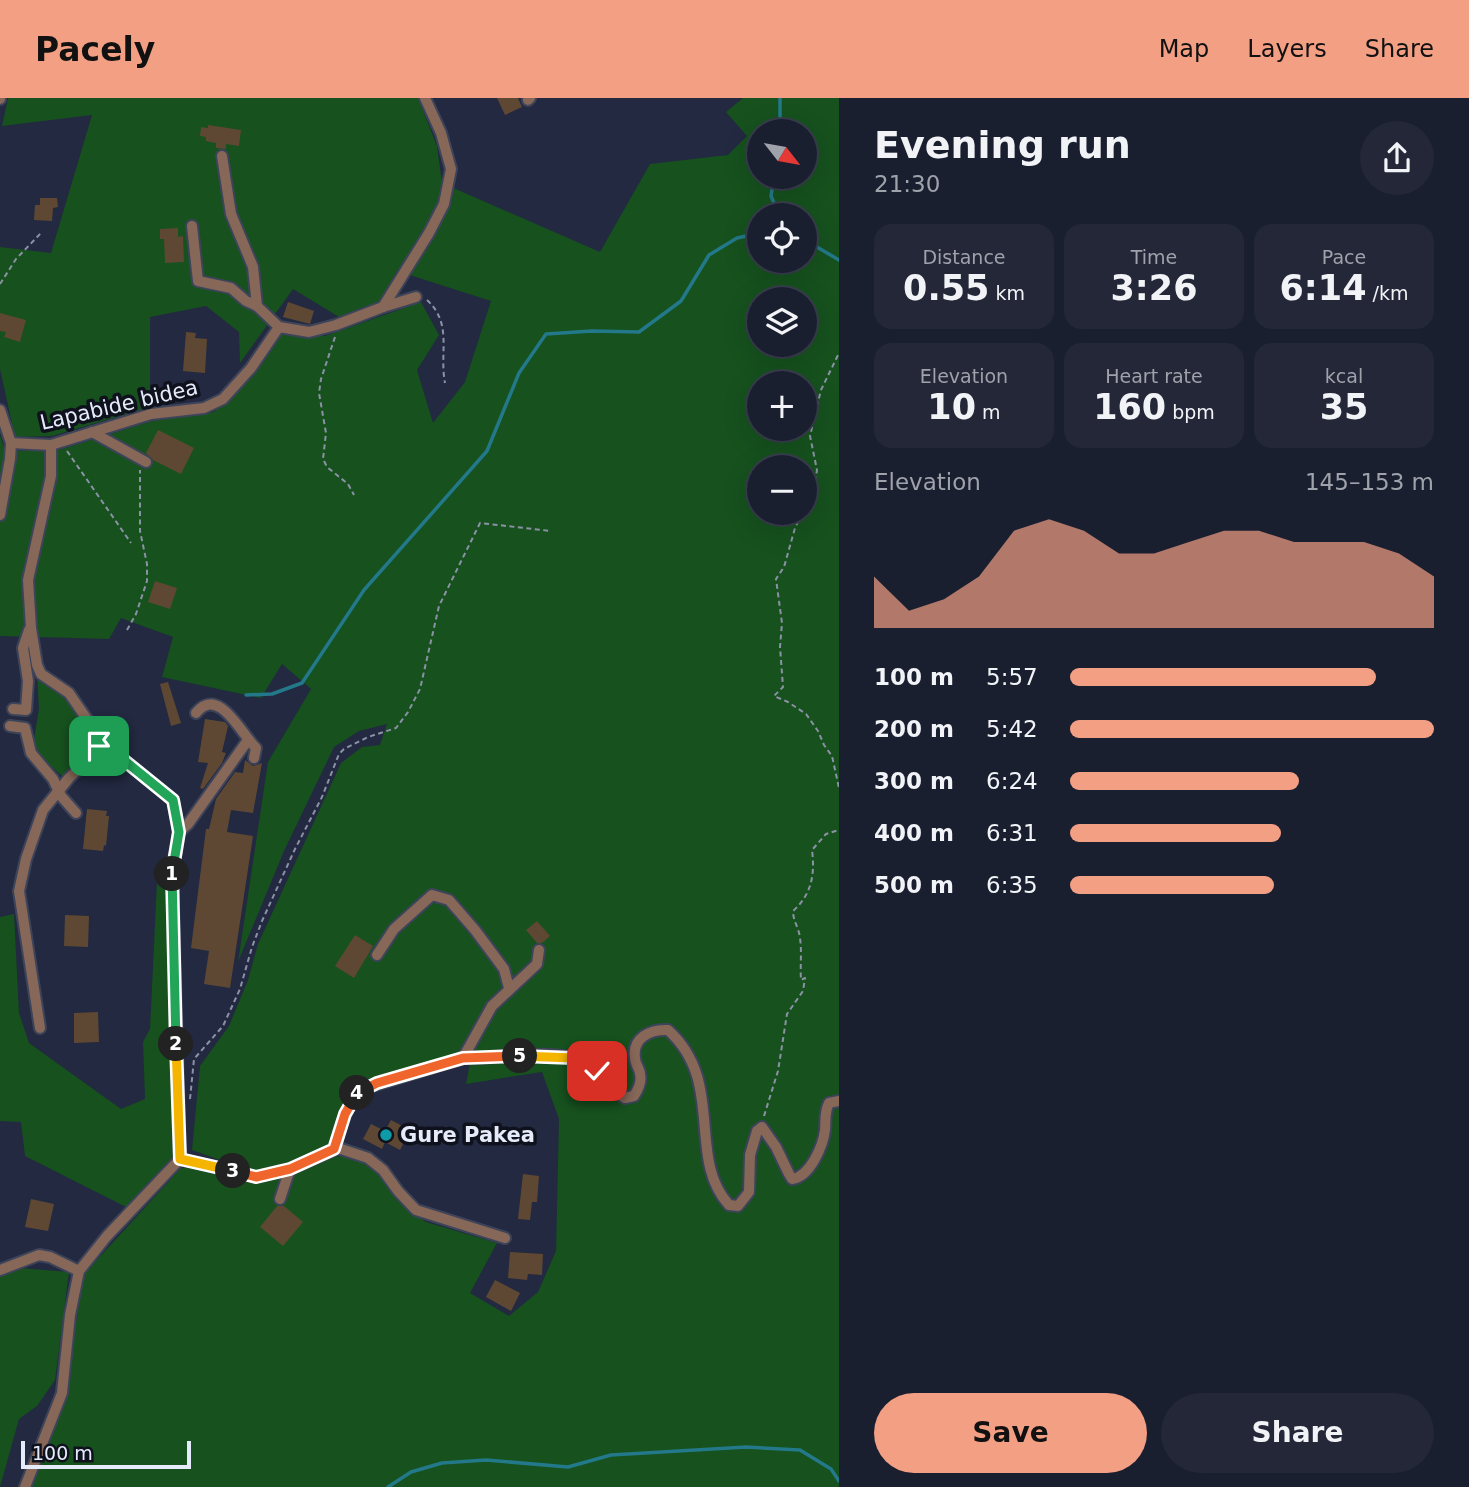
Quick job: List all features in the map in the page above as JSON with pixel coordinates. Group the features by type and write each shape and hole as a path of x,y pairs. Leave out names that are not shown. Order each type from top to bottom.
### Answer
{"street":[{"path":"383,307 444,204 451,169 441,133 425,98"},
{"path":"222,156 232,214 253,267 257,306"},
{"path":"192,226 198,281 231,288 246,301 257,306 279,327 309,332 416,297"},
{"name":"Lapabide bidea","path":"11,443 56,443 151,414 204,408 223,399 251,368 279,327"},
{"path":"0,410 11,443 0,515"},
{"path":"92,432 143,460"},
{"path":"25,1487 62,1394 70,1315 79,1271 107,1236 180,1159 172,871 179,832 173,800 104,744 69,694 41,674 37,665 28,580 56,443"},
{"path":"13,709 26,710 28,681 23,663 23,648 31,628"},
{"path":"196,713 201,707 214,703 244,730 248,740 256,748 254,758"},
{"path":"10,726 25,728 31,753 76,813"},
{"path":"179,832 188,824 248,740"},
{"path":"40,1028 19,891 26,859 43,810 58,790 104,744"},
{"path":"377,955 394,929 432,895 449,900 475,930 504,968 509,988"},
{"path":"463,1058 492,1006 537,964 539,950"},
{"path":"334,1149 345,1114 359,1090 463,1058 573,1058 597,1071 617,1094 625,1098 634,1096 639,1088 640,1075 635,1059 635,1046 642,1036 656,1030 668,1030 686,1048 693,1064 704,1103 712,1175 719,1193 729,1205 738,1206 749,1192 750,1155 757,1131 762,1127 776,1147 792,1179 798,1178 817,1154 829,1103 839,1101"},
{"path":"180,1159 256,1177 290,1169 338,1148 368,1158 383,1170 398,1192 416,1210 505,1238"},
{"path":"280,1199 290,1169"},
{"path":"0,1270 39,1255 50,1257 79,1271"}],"path":[{"path":"0,284 16,259 42,232"},
{"path":"416,297 426,300 436,309 443,323 444,383"},
{"path":"331,327 336,333 335,342 321,379 319,394 326,433 323,458 327,467 348,484 354,495"},
{"path":"814,455 810,436 821,390 839,353"},
{"path":"56,443 131,543"},
{"path":"127,630 136,614 147,581 147,564 140,531 143,460"},
{"path":"189,1110 194,1059 223,1026 240,989 252,947 282,875 322,797 338,754 368,737 396,728 408,712 420,689 439,606 480,523 551,531"},
{"path":"796,525 784,567 776,579 782,623 780,647 783,687 774,696 806,715 818,731 832,755 839,788"},
{"path":"762,1127 778,1071 787,1014 803,991 805,978 800,980 801,942 793,911 804,901 815,871 812,850 826,834 839,830"}],"green space":[{"path":"8,98 418,98 437,146 442,183 600,252 650,164 728,155 747,136 726,112 743,98 839,98 839,1487 27,1487 64,1394 84,1274 181,1168 196,1167 256,1184 294,1175 330,1157 343,1156 368,1164 385,1179 408,1210 426,1222 497,1243 470,1293 509,1316 538,1292 556,1251 559,1119 542,1072 466,1084 472,1053 365,1080 347,1100 332,1142 288,1164 253,1172 192,1150 200,1066 229,1026 248,980 258,944 341,763 362,747 380,745 387,724 359,731 334,747 284,851 238,962 268,762 311,689 282,664 261,698 162,677 173,637 121,618 109,639 0,636 0,435 5,451 59,450 152,421 214,412 257,369 281,334 325,336 421,302 439,335 417,370 433,423 465,382 491,301 397,271 378,304 339,317 293,289 240,363 239,332 206,306 150,317 150,407 52,436 15,437 0,369 0,247 51,253 92,115 2,126"},
{"path":"37,675 71,705 96,743 63,777 43,759 36,748 34,739 39,709"},
{"path":"168,876 174,1157 128,1208 25,1156 21,1122 0,1121 0,917 14,914 19,1013 29,1043 121,1109 145,1099 143,1042 150,1029 157,882"},
{"path":"20,1268 69,1272 55,1380 37,1406 19,1419 0,1487 0,1276"}],"building":[{"path":"497,98 518,98 522,107 505,115"},
{"path":"208,125 241,130 239,146 226,144 226,149 216,148 216,143 206,141 206,137 200,136 201,127 208,128"},
{"path":"40,198 57,198 58,207 53,208 52,221 34,220 35,205 40,205"},
{"path":"178,228 178,237 183,236 184,262 165,263 164,239 160,239 160,229"},
{"path":"288,302 314,311 310,324 283,317"},
{"path":"0,313 26,320 20,342 4,337 6,332 0,331"},
{"path":"186,332 196,333 195,338 207,339 205,373 183,371"},
{"path":"158,430 194,448 181,474 153,460 146,453"},
{"path":"155,581 177,588 170,609 148,602"},
{"path":"168,682 181,723 171,726 160,684"},
{"path":"205,719 225,722 228,726 222,752 226,753 203,789 200,788 208,763 198,762"},
{"path":"245,760 253,766 262,763 253,813 231,810 227,832 253,836 230,988 204,984 209,951 191,948 206,829 209,829 216,799 235,772 243,773"},
{"path":"87,809 107,811 106,816 109,816 106,846 104,845 103,851 83,849"},
{"path":"65,915 89,916 88,947 64,946"},
{"path":"537,921 550,936 542,943 537,943 526,930"},
{"path":"355,935 373,946 354,978 335,966"},
{"path":"98,1012 99,1042 74,1043 74,1013"},
{"name":"Gure Pakea","path":"391,1120 410,1130 400,1150 385,1142 382,1149 363,1139 371,1124 385,1131"},
{"path":"523,1174 539,1176 537,1202 532,1202 530,1220 518,1219"},
{"path":"31,1199 54,1204 48,1231 25,1227"},
{"path":"277,1206 284,1206 303,1222 283,1246 260,1227"},
{"path":"510,1252 543,1254 542,1275 528,1274 527,1280 508,1278"},
{"path":"495,1280 520,1293 511,1311 486,1297"}],"waterway":[{"path":"780,98 780,119"},
{"path":"772,189 774,203"},
{"path":"246,695 272,694 302,683 364,590 487,451 519,373 546,334 639,332 681,301 709,255 737,238 747,236"},
{"path":"817,247 839,260"},
{"path":"388,1487 411,1472 442,1463 486,1460 568,1467 611,1455 746,1447 800,1450 831,1469 839,1481"}],"place":[{"name":"Gure Pakea","path":"386,1135"}],"route":[{"path":"99,746 104,744 173,800 179,832 172,871 180,1159 256,1177 290,1169 334,1149 345,1114 359,1090 463,1058 573,1058 597,1071"}]}
